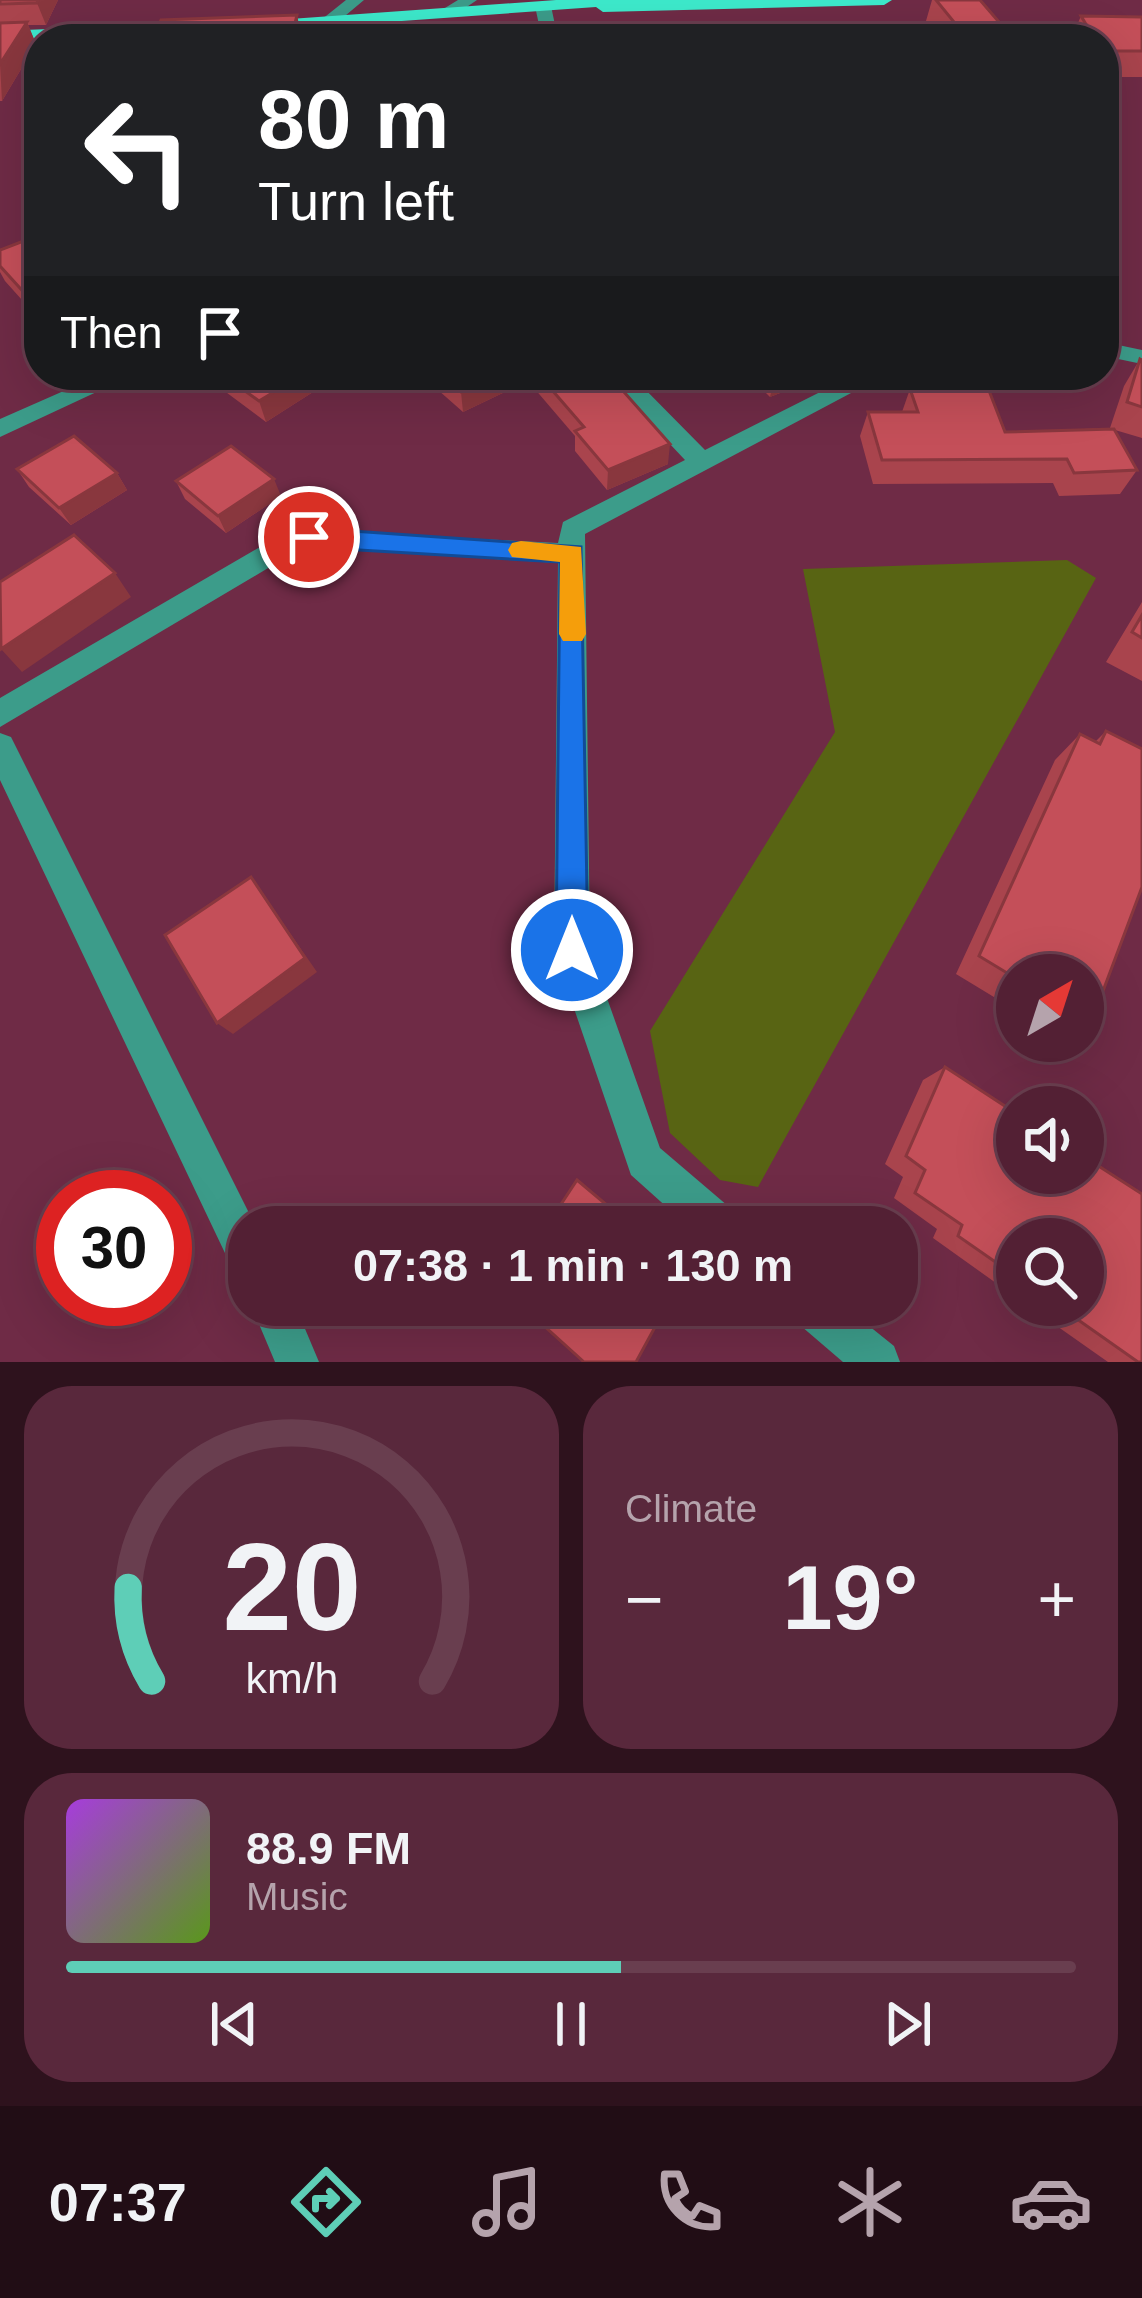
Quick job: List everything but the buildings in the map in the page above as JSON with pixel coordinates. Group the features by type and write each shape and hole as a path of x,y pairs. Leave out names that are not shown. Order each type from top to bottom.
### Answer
{"main road":[{"path":"388,24 446,14 621,0"},
{"path":"543,6 652,8 884,0"},
{"path":"304,24 327,23"}],"street":[{"path":"327,23 356,0"},
{"path":"446,14 469,0"},
{"path":"543,6 547,24"},
{"path":"0,429 87,390"},
{"path":"632,390 702,462"},
{"path":"696,1206 645,1161 572,950 572,529 844,390"},
{"path":"0,714 275,551 309,537 573,554"},
{"path":"0,747 228,1214"},
{"path":"282,1326 297,1362"},
{"path":"834,1326 878,1362"}],"green space":[{"path":"1067,560 1096,578 758,1187 720,1180 670,1133 650,1031 835,732 803,569"}],"slow traffic":[{"path":"521,550 573,554 572,634"}],"route":[{"path":"309,537 573,554 572,950"}]}
